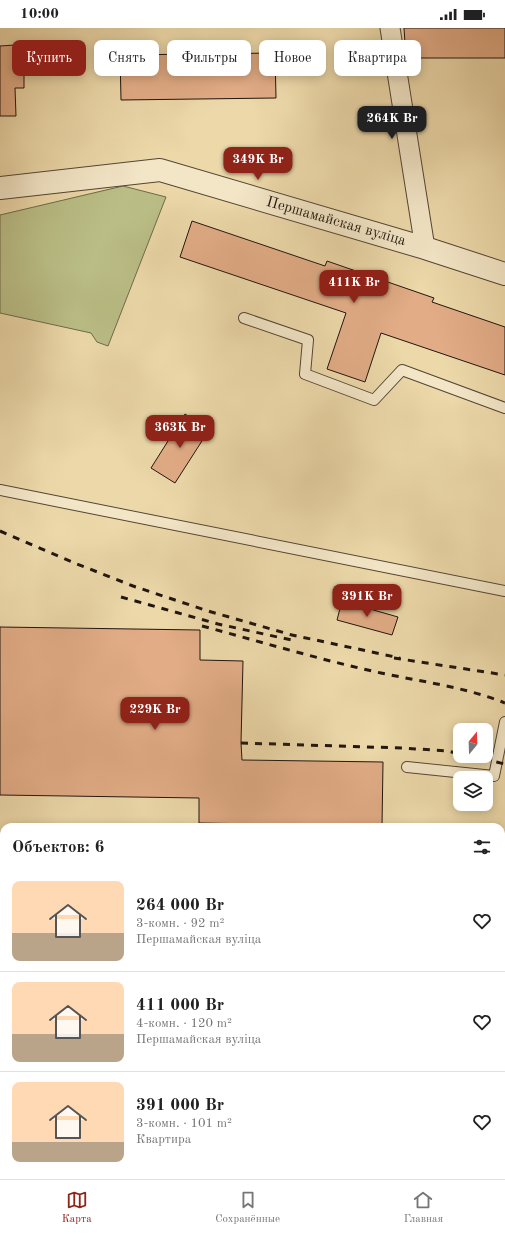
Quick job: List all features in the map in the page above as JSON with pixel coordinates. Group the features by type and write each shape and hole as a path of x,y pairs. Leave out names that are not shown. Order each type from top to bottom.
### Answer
{"street":[{"path":"390,28 425,248"},
{"name":"Першамайская вуліца","path":"0,188 160,170 425,248 505,274"}],"lane":[{"path":"244,318 308,340 305,374 374,400 402,370 505,408"},
{"path":"0,490 505,591"},
{"path":"407,767 494,776 505,722"}],"green space":[{"path":"123,186 166,197 108,346 97,342 91,333 0,313 0,215"}],"building":[{"path":"404,28 505,28 505,58 421,58 421,40 405,40"},
{"path":"12,45 12,76 24,76 24,88 15,88 16,116 0,116 0,46"},
{"path":"251,53 259,53 259,76 276,76 276,98 121,100 120,76 159,76 159,54 167,54 167,76 251,76"},
{"path":"192,221 325,266 327,261 434,298 432,302 505,327 505,375 381,333 365,382 327,369 346,313 180,257"},
{"path":"185,414 209,430 175,483 151,468"},
{"path":"342,601 398,617 392,635 337,620"},
{"path":"0,627 200,630 200,660 243,661 242,760 383,762 382,823 199,823 199,798 0,795"}],"railway":[{"path":"0,531 133,586 208,611 292,635 400,658"},
{"path":"121,597 218,624 296,641"},
{"path":"202,626 314,657 381,673 444,685 490,697 505,703"},
{"path":"394,658 505,675"},
{"path":"241,743 402,748 453,752"},
{"path":"493,761 505,764"}]}
